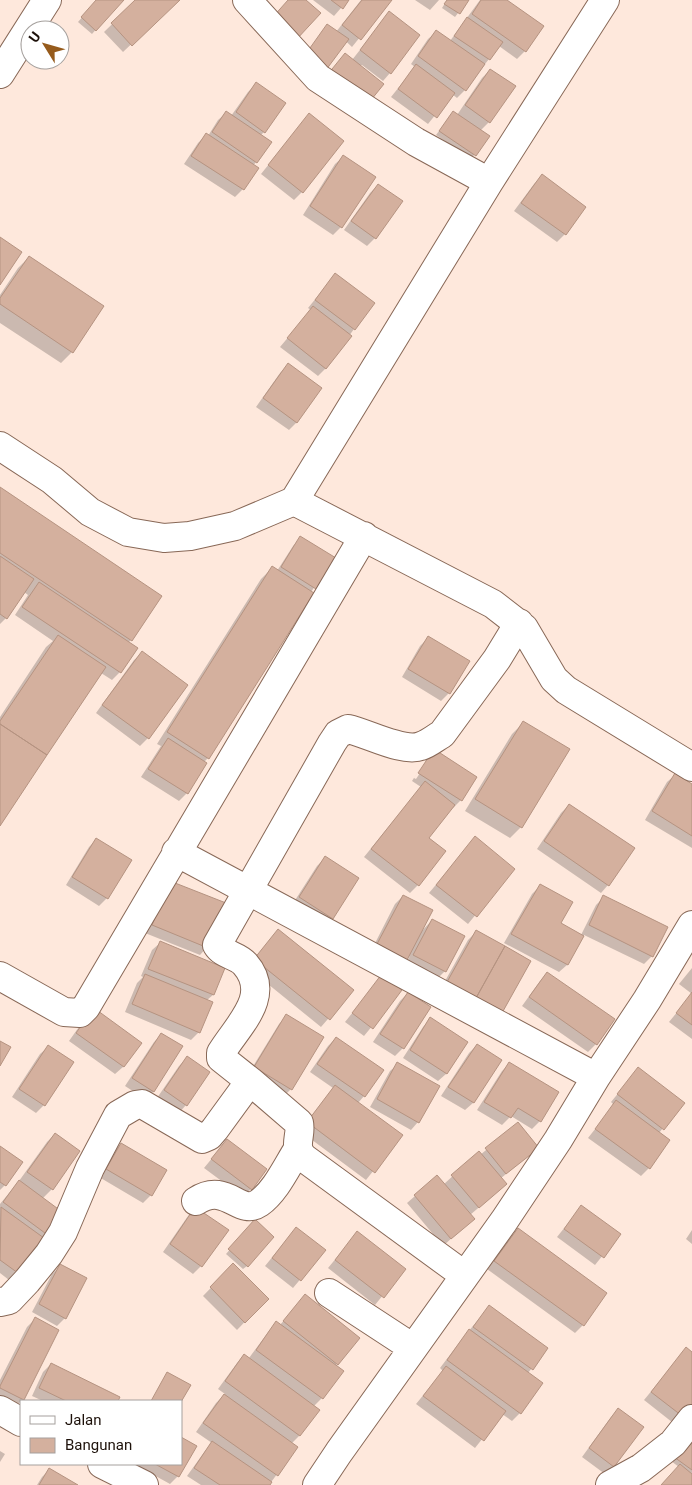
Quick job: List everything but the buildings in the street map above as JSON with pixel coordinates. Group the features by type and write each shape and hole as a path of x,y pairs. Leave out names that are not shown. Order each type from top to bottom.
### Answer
{"street":[{"path":"0,74 47,0"},
{"path":"247,0 318,78 416,142 489,182"},
{"path":"0,446 52,480 90,512 128,532 164,538 190,536 235,526 294,500 489,182 605,0"},
{"path":"294,500 493,604 524,628 554,679 566,690 692,767"},
{"path":"0,976 64,1012 80,1013 86,1008 176,852 364,536"},
{"path":"464,1275 304,1158 297,1144 299,1123 221,1058 220,1053 252,1006 256,986 246,966 217,945 247,889 338,734 348,729 355,730 400,746 420,747 431,741 442,734 520,624"},
{"path":"176,852 596,1077"},
{"path":"317,1485 504,1221 647,1000 692,925"},
{"path":"0,1302 9,1300 27,1281 63,1232 90,1168 118,1115 135,1105 142,1104 202,1139 209,1136 215,1129 250,1081"},
{"path":"196,1201 204,1196 213,1194 230,1198 245,1206 258,1203 273,1188 298,1149"},
{"path":"330,1293 413,1348"},
{"path":"0,1410 20,1421"},
{"path":"610,1485 641,1468 673,1443 692,1419"},
{"path":"104,1465 144,1485"}]}
